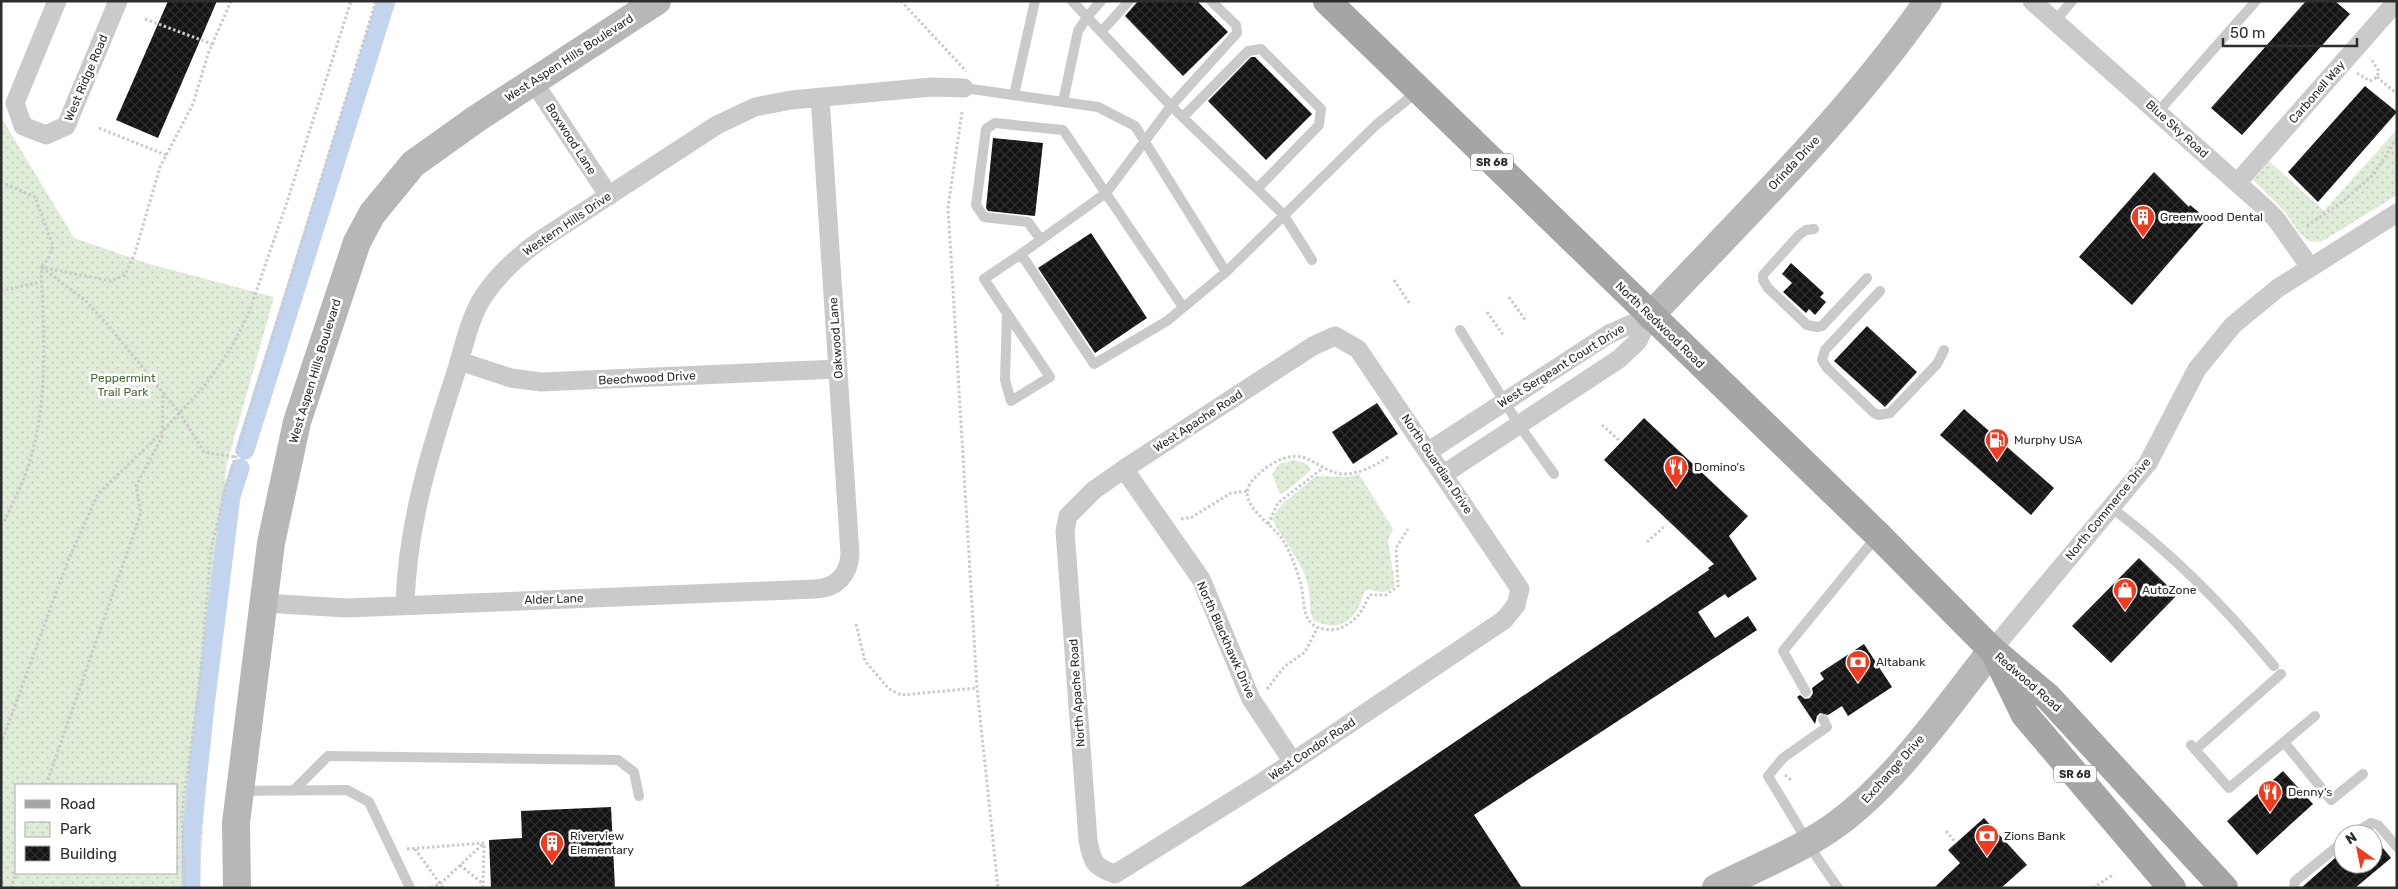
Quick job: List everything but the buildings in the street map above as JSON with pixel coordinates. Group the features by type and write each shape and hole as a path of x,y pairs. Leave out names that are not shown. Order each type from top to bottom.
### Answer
{"main road":[{"name":"North Redwood Road","path":"1327,1 1878,535 1992,650"},
{"name":"Redwood Road","path":"1992,650 2025,715 2172,888"},
{"name":"Redwood Road","path":"1992,650 2048,697 2224,888"}],"street":[{"name":"West Ridge Road","path":"57,1 15,103 23,126 46,135 66,126 118,1"},
{"name":"West Aspen Hills Boulevard","path":"237,888 236,823 239,791 271,543 298,422 356,242 372,214 414,164 476,119 657,1"},
{"name":"Orinda Drive","path":"1650,316 1839,114 1874,73 1928,1"},
{"name":"Blue Sky Road","path":"2032,1 2276,219 2310,268"},
{"name":"Carbonell Way","path":"2237,183 2397,1"},
{"name":"Western Hills Drive","path":"405,605 409,548 423,481 476,310 502,273 526,251 608,196 736,115 773,103 932,87 965,80"},
{"name":"Boxwood Lane","path":"533,81 608,196"},
{"name":"Oakwood Lane","path":"820,98 850,554 849,562 842,577"},
{"name":"North Commerce Drive","path":"1992,650 2148,463 2197,369 2233,325 2252,308 2310,268 2397,213"},
{"name":"West Sergeant Court Drive","path":"1429,451 1610,334 1650,316"},
{"name":"West Sergeant Court Drive","path":"1444,474 1630,351 1645,329 1650,316"},
{"name":"North Guardian Drive","path":"1335,336 1358,349 1429,451 1520,589 1516,605"},
{"name":"West Apache Road","path":"1068,516 1094,490 1124,469 1313,346 1335,336"},
{"name":"Beechwood Drive","path":"460,361 496,374 541,382 838,369"},
{"name":"North Blackhawk Drive","path":"1124,469 1200,579 1251,699 1293,762"},
{"name":"North Apache Road","path":"1068,516 1065,531 1088,840 1091,857 1099,868"},
{"name":"Alder Lane","path":"263,603 320,608 816,590 830,586 842,577"},
{"name":"West Condor Road","path":"1099,868 1116,874 1293,762 1504,620 1516,605"},
{"name":"Exchange Drive","path":"1716,888 1808,843 1838,823 1880,787 1992,650"}],"lane":[{"path":"1014,95 1035,1"},
{"path":"1072,1 1171,106 1283,214 1312,260"},
{"path":"1063,102 1078,30 1101,1"},
{"path":"1101,32 1128,1"},
{"path":"1007,313 1005,380 1011,401 1050,377 1007,313 984,279 1106,193 1171,106 1237,33 1236,25 1212,1"},
{"path":"2055,21 2072,1"},
{"path":"2158,112 2256,1"},
{"path":"1183,117 1248,51 1261,49 1322,109 1319,125 1257,189"},
{"path":"965,80 1014,95 1098,107 1135,126 1226,272"},
{"path":"1021,254 1094,364 1167,321 1226,272 1376,124 1419,90"},
{"path":"1041,240 1028,222 984,217 976,205 986,129 995,124 1063,130 1183,307"},
{"path":"1814,229 1806,230 1799,235 1763,275 1763,280 1768,288 1801,319 1812,327 1822,326 1867,278"},
{"path":"1880,291 1825,350 1822,360 1827,368 1874,413 1879,415 1890,413 1937,364 1944,350"},
{"path":"1460,330 1519,425 1554,474"},
{"path":"2112,508 2183,566 2228,611 2277,670 2193,748 2229,788 2315,716"},
{"path":"1806,692 1783,651 1830,590 1878,535"},
{"path":"1823,719 1827,727 1784,758 1768,776 1808,843 1838,888"},
{"path":"2284,742 2331,800 2362,774"},
{"path":"293,791 328,756 618,760 634,772 640,796"},
{"path":"239,791 347,790 369,802 410,888"},
{"path":"2383,831 2397,847"},
{"path":"2294,888 2295,881 2333,850"}],"path":[{"path":"40,267 111,281 125,275 134,253 160,166 193,104 212,44 231,1"},
{"path":"1,744 67,563 98,494 162,432 206,384 231,348 248,315 286,206 351,1"},
{"path":"184,888 182,813 200,680 211,549 235,457 376,1"},
{"path":"901,1 965,80"},
{"path":"145,19 212,44"},
{"path":"2353,69 2370,81 2377,77 2379,70 2366,54"},
{"path":"2377,77 2397,94"},
{"path":"962,112 948,207 977,688 998,888"},
{"path":"99,128 166,155"},
{"path":"2307,226 2342,202 2374,174 2397,138"},
{"path":"1,182 35,197 53,246 48,259 40,267 45,364 40,415 29,464 5,520 1,525"},
{"path":"40,267 86,301 123,342 179,412 204,452 235,457"},
{"path":"1394,280 1410,304"},
{"path":"1,292 41,282"},
{"path":"1510,297 1526,321"},
{"path":"1488,312 1504,336"},
{"path":"46,784 141,513 136,486 162,437 164,395"},
{"path":"1602,425 1621,442"},
{"path":"1388,457 1368,470 1334,473 1304,457 1291,455 1270,466 1251,482 1248,491 1249,501 1254,509 1281,537 1291,555 1302,586 1306,614 1311,624 1318,627 1338,629 1362,613 1369,595 1386,595 1393,592 1398,586 1400,578 1396,548 1408,529"},
{"path":"1268,524 1278,503 1323,468"},
{"path":"1175,521 1192,517 1232,493 1248,491"},
{"path":"1646,542 1666,525"},
{"path":"856,624 865,661 889,689 901,695 977,688"},
{"path":"1266,690 1284,667 1305,652 1318,627"},
{"path":"1785,774 1791,780"},
{"path":"1946,831 1956,843"},
{"path":"407,849 484,843"},
{"path":"431,888 441,886 484,843"},
{"path":"483,888 484,843"},
{"path":"415,849 441,886"},
{"path":"460,866 482,883"},
{"path":"11,888 15,874"},
{"path":"2093,888 2114,874"}],"green space":[{"name":"Peppermint Trail Park","path":"1,117 74,238 149,264 274,297 226,467 199,888 1,888"},
{"path":"2397,129 2397,195 2321,242 2309,241 2300,234 2285,212 2253,180 2269,161 2324,211"},
{"path":"1294,460 1307,464 1311,470 1289,489 1280,494 1272,474 1279,464"},
{"path":"1359,474 1393,529 1388,540 1395,585 1386,591 1380,592 1369,589 1364,592 1357,610 1346,621 1332,625 1323,624 1313,620 1304,573 1272,519 1281,505 1316,476 1348,477"}],"waterway":[{"path":"245,450 386,1"},
{"path":"191,888 191,840 205,706 231,496 240,468"}],"place":[{"name":"Greenwood Dental","path":"2143,238"},
{"name":"Murphy USA","path":"1997,461"},
{"name":"Domino's","path":"1676,488"},
{"name":"AutoZone","path":"2125,611"},
{"name":"Altabank","path":"1858,683"},
{"name":"Denny's","path":"2270,813"},
{"name":"Zions Bank","path":"1987,857"},
{"name":"Riverview Elementary","path":"552,864"}]}
